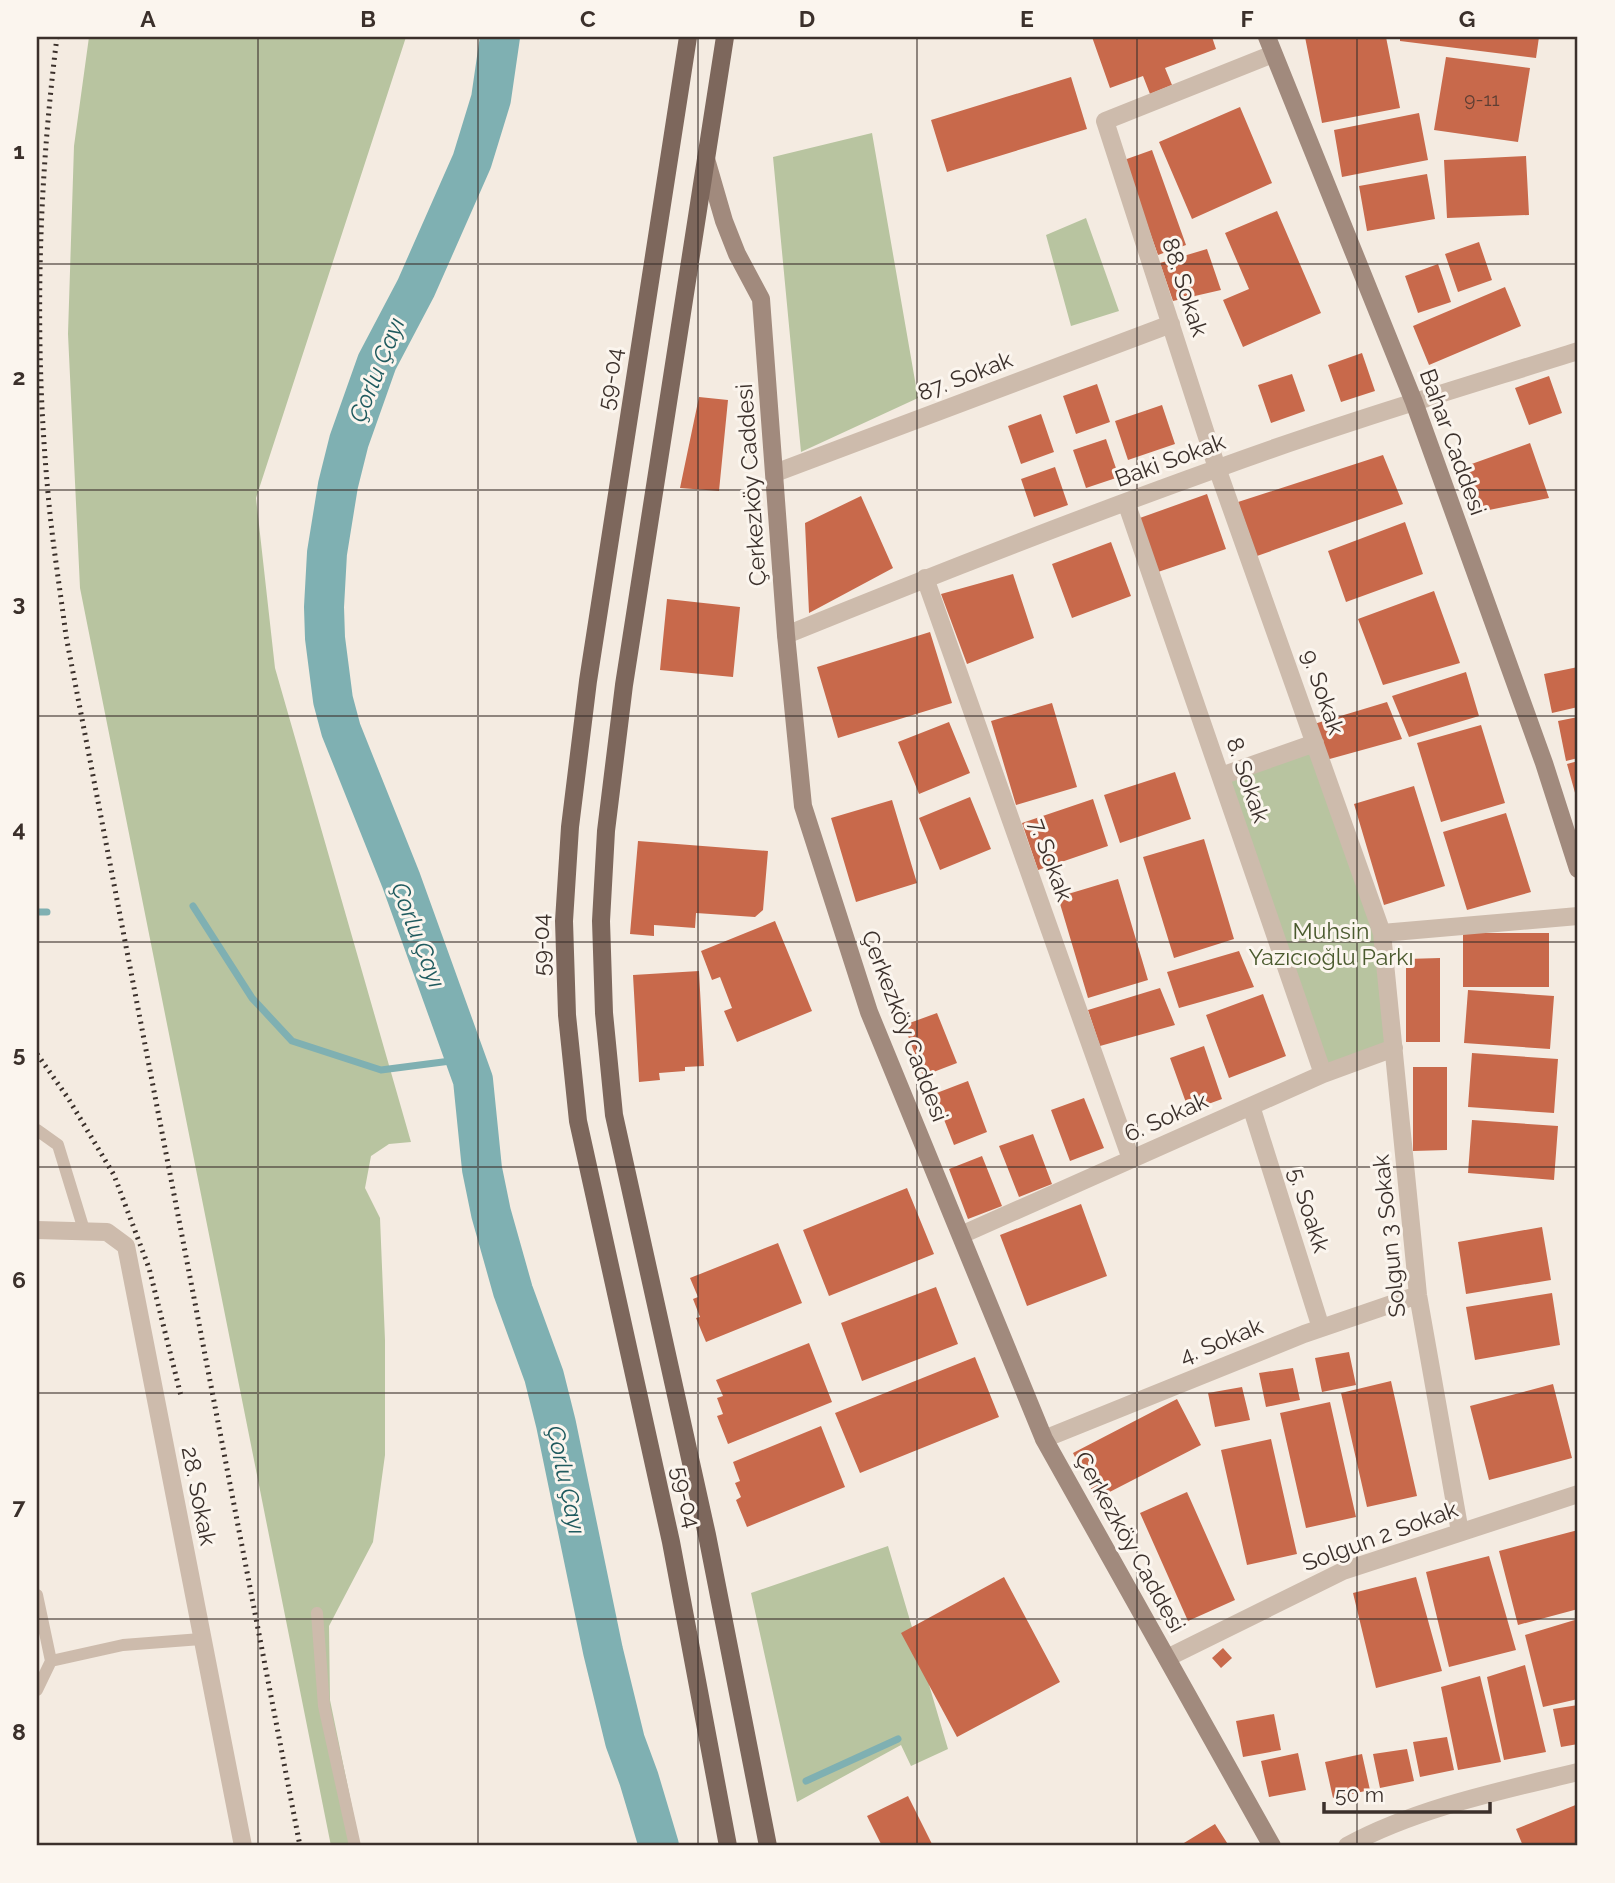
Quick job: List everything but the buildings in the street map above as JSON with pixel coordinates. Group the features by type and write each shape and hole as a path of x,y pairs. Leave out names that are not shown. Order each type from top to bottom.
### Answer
{"main road":[{"name":"59-04","path":"688,37 588,681 570,827 564,921 567,1016 578,1121 671,1542 728,1846"},
{"name":"59-04","path":"725,37 624,685 606,831 601,922 604,1013 614,1115 707,1535 768,1846"},
{"name":"Bahar Caddesi","path":"1270,45 1414,402 1544,763 1578,869"},
{"name":"Çerkezköy Caddesi","path":"706,159 724,221 737,254 761,299 786,635 803,806 869,1012 1044,1439 1272,1846"}],"street":[{"name":"88. Sokak","path":"1217,468 1105,121 1270,45"},
{"name":"87. Sokak","path":"775,473 1171,324"},
{"name":"Baki Sokak","path":"786,635 925,578 1217,468 1578,351"},
{"name":"9. Sokak","path":"1217,468 1382,933"},
{"name":"8. Sokak","path":"1126,502 1323,1073"},
{"name":"7. Sokak","path":"925,578 1131,1159"},
{"path":"1221,776 1315,743"},
{"path":"1382,933 1578,916"},
{"name":"Solgun 3 Sokak","path":"1382,933 1418,1295 1460,1532"},
{"name":"6. Sokak","path":"961,1235 1323,1073 1394,1048"},
{"name":"5. Soakk","path":"1251,1106 1321,1328"},
{"name":"28. Sokak","path":"37,1230 107,1232 126,1246 243,1846"},
{"name":"4. Sokak","path":"1044,1439 1321,1328 1418,1295"},
{"name":"Solgun 2 Sokak","path":"1167,1658 1343,1571 1578,1494"},
{"path":"1347,1846 1377,1829 1492,1793 1578,1772"},
{"path":"1360,1846 1377,1829"}],"lane":[{"path":"38,1132 58,1145 84,1230"},
{"path":"37,1595 51,1661 37,1690"},
{"path":"317,1613 324,1706 355,1846"},
{"path":"51,1661 123,1646 201,1639"}],"green space":[{"path":"89,37 406,37 256,498 275,668 411,1142 389,1144 371,1156 365,1188 380,1218 385,1340 385,1455 373,1542 329,1626 330,1700 360,1846 331,1846 80,588 68,334 74,146"},
{"path":"872,133 918,398 801,452 773,157"},
{"path":"1086,218 1119,311 1071,326 1046,235"},
{"name":"Muhsin Yazıcıoğlu Parkı","path":"1309,751 1376,936 1388,1044 1325,1067 1227,780"},
{"path":"888,1546 948,1749 911,1766 901,1745 797,1802 751,1593"}],"waterway":[{"name":"Çorlu Çayı","path":"500,37 491,99 472,161 416,288 377,362 349,441 338,485 327,553 325,638 333,700 341,730 401,880 473,1080 482,1169 491,1213 513,1291 544,1376 625,1741 659,1846"},
{"path":"193,906 252,998 292,1041 381,1070 466,1059"},
{"path":"37,912 47,912"},
{"path":"806,1781 898,1739"}],"railway":[{"path":"57,37 46,150 40,265 44,436 56,565 66,636 300,1846"},
{"path":"37,1054 68,1098 114,1175 149,1268 181,1396"}]}
